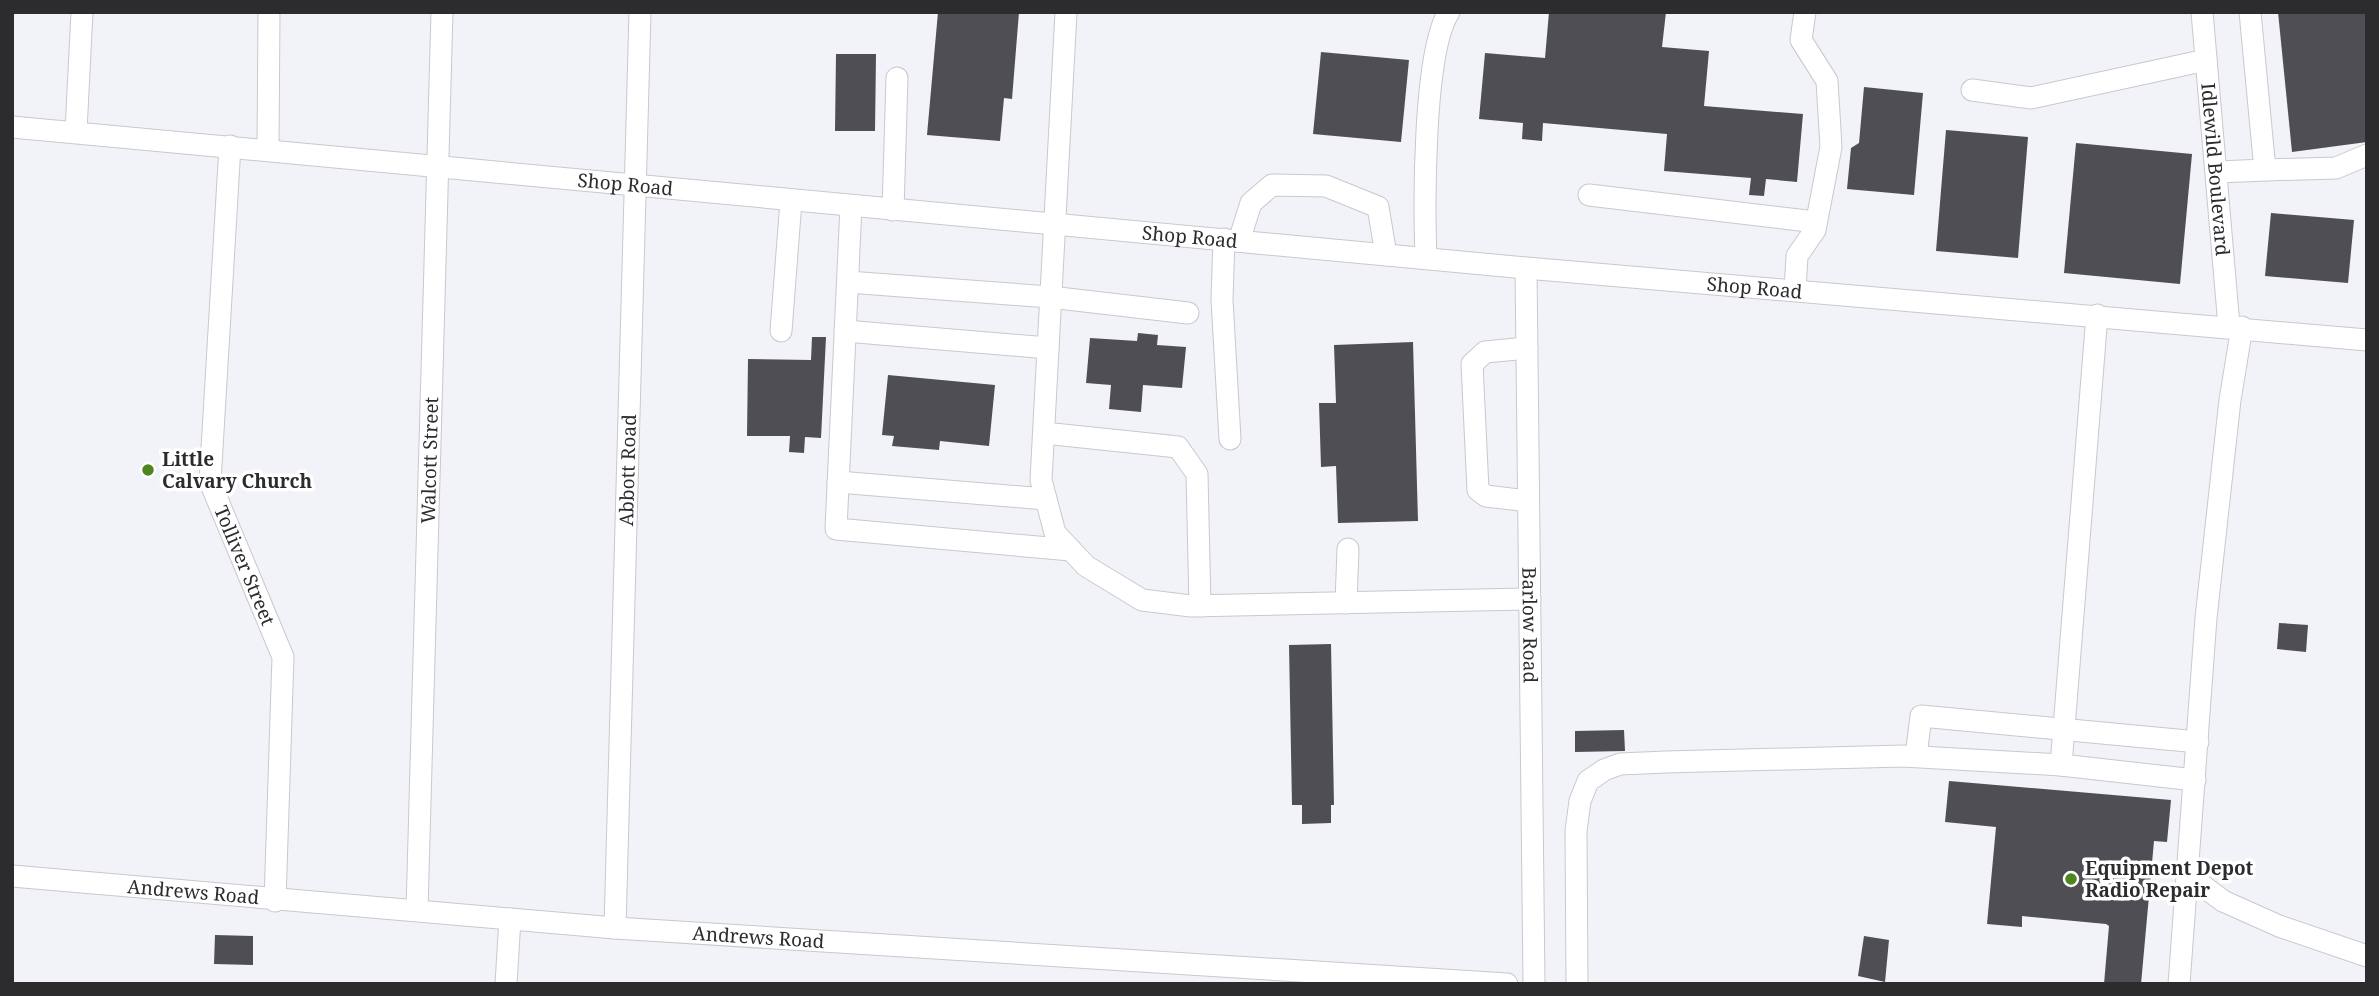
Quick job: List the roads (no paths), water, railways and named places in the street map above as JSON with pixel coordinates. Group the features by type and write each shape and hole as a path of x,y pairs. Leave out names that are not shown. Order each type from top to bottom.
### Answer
{"street":[{"path":"76,131 82,12"},
{"path":"268,149 269,12"},
{"name":"Walcott Street","path":"417,910 442,12"},
{"name":"Abbott Road","path":"615,928 640,12"},
{"path":"1066,12 1041,480 1055,533 1086,566 1142,600 1199,606 1530,599"},
{"path":"1426,258 1424,193 1433,78 1441,24 1448,12"},
{"path":"1795,290 1797,256 1815,230 1831,147 1827,81 1801,40 1805,12"},
{"name":"Idlewild Boulevard","path":"2179,984 2206,618 2230,400 2235,326 2202,12"},
{"path":"2250,12 2265,170"},
{"path":"1972,90 2031,98 2206,60"},
{"path":"893,209 897,78"},
{"name":"Shop Road","path":"12,127 1526,268 2235,326 2367,340"},
{"name":"Tolliver Street","path":"230,146 210,482 283,657 275,901"},
{"path":"2218,172 2336,168 2367,155"},
{"path":"1230,439 1222,300 1232,240 1251,203 1272,185 1326,186 1358,196 1378,207 1386,255"},
{"path":"1589,195 1816,222"},
{"path":"781,331 791,201"},
{"path":"851,206 836,529 1071,550"},
{"name":"Barlow Road","path":"1526,268 1534,984"},
{"path":"848,282 1050,297 1188,313"},
{"path":"2061,765 2097,315"},
{"path":"845,331 1048,348"},
{"path":"1527,348 1485,352 1472,364 1478,490 1486,496 1528,500"},
{"path":"1044,433 1178,447 1197,474 1199,606"},
{"path":"838,482 1046,499"},
{"path":"1346,603 1348,549"},
{"path":"1916,756 1921,716 2198,742"},
{"path":"1577,984 1576,831 1580,801 1588,781 1620,764 1916,756 2061,765 2194,780"},
{"path":"2187,874 2223,901 2279,926 2367,956"},
{"name":"Andrews Road","path":"12,876 275,901 417,910 615,928 1507,984"},
{"path":"506,984 510,919"}],"place":[{"name":"Little Calvary Church","path":"148,470"},
{"name":"Equipment Depot Radio Repair","path":"2071,879"}]}
